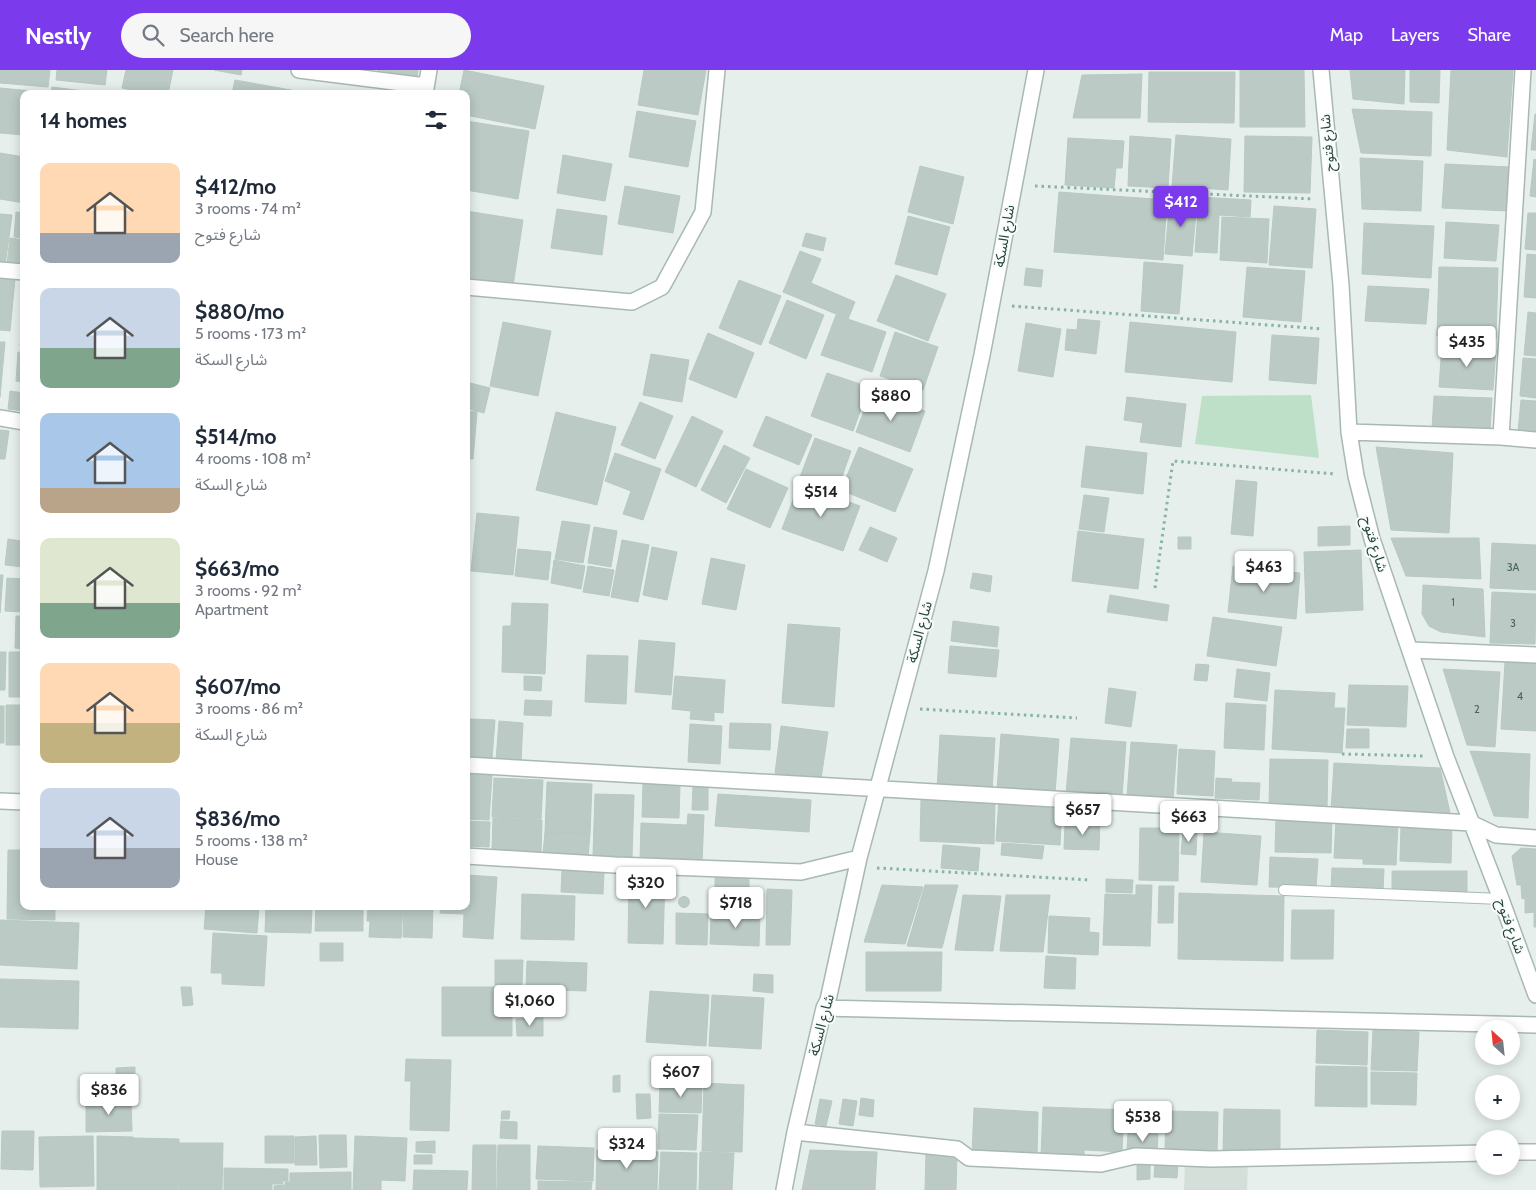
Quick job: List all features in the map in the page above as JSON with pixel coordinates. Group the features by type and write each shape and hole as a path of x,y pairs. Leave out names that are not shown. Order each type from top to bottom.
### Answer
{"street":[{"path":"299,70 425,90 429,70"},
{"path":"470,287 632,302 662,287 703,212 717,70"},
{"name":"شارع السكة","path":"784,1190 795,1132 824,1008 828,1000 858,862 936,571 992,305 1036,70"},
{"name":"شارع فتوح","path":"1321,70 1341,285 1349,432 1356,476 1372,540 1446,757 1536,994"},
{"path":"1501,437 1523,70"},
{"path":"0,270 20,272"},
{"path":"0,418 20,421"},
{"path":"1349,432 1501,437 1536,440"},
{"path":"1410,650 1536,655"},
{"path":"470,765 1471,823 1496,834 1536,838"},
{"path":"0,801 20,802"},
{"path":"470,856 615,865 801,872 858,862"},
{"path":"824,1008 1536,1025"},
{"path":"795,1132 957,1149 969,1158 1101,1164 1135,1156 1211,1159 1475,1153"},
{"path":"1520,1152 1536,1152"}],"lane":[{"path":"1284,890 1501,899"}],"path":[{"path":"1013,185 1332,200"},
{"path":"992,305 1343,330"},
{"path":"1155,588 1173,462 1356,476"},
{"path":"899,708 1077,718"},
{"path":"1342,754 1446,757"},
{"path":"858,862 1090,880"}],"shaded area":[{"path":"1185,1162 1248,1164 1247,1190 1184,1190"}],"green space":[{"path":"1311,395 1319,458 1195,444 1202,396"}],"building":[{"path":"0,70 50,70 48,87 0,83"},
{"path":"57,70 107,70 105,85 56,80"},
{"path":"126,70 173,70 169,90 131,90 122,88"},
{"path":"214,70 242,70 241,75"},
{"path":"377,70 418,70 417,78"},
{"path":"464,70 544,86 535,129 470,116 470,90 460,90"},
{"path":"644,70 706,70 698,115 638,105"},
{"path":"1240,70 1304,70 1305,127 1240,127"},
{"path":"1350,70 1405,70 1404,104 1353,99"},
{"path":"1410,70 1440,70 1439,103 1410,102"},
{"path":"1451,70 1513,70 1507,157 1447,150"},
{"path":"1149,72 1235,72 1234,123 1148,122"},
{"path":"1142,74 1140,118 1073,118 1082,75"},
{"path":"235,80 291,90 233,90"},
{"path":"52,87 76,90 52,90"},
{"path":"0,88 21,90 20,135 0,133"},
{"path":"1352,109 1432,112 1431,156 1361,153"},
{"path":"637,111 696,121 688,167 629,157"},
{"path":"1535,114 1536,150 1531,150"},
{"path":"470,122 529,131 518,199 470,191"},
{"path":"1176,135 1231,139 1228,190 1172,186"},
{"path":"1130,136 1171,139 1168,188 1128,186"},
{"path":"1245,136 1312,137 1310,193 1244,192"},
{"path":"1068,138 1124,141 1122,168 1116,168 1114,188 1065,185"},
{"path":"0,153 20,156 20,202 0,199"},
{"path":"563,155 612,164 605,201 557,193"},
{"path":"1360,158 1423,161 1421,211 1362,209"},
{"path":"1534,159 1536,160 1536,197 1530,196"},
{"path":"1445,164 1510,167 1508,211 1442,208"},
{"path":"920,166 964,177 953,224 908,212"},
{"path":"625,186 680,196 673,233 618,224"},
{"path":"1059,192 1167,200 1163,260 1054,252"},
{"path":"1199,197 1251,200 1250,217 1219,215 1217,253 1195,252"},
{"path":"1170,200 1197,203 1192,256 1165,254"},
{"path":"1274,206 1316,209 1312,268 1269,265"},
{"path":"557,209 607,216 602,255 551,248"},
{"path":"16,212 20,212 20,238 14,237"},
{"path":"470,212 523,220 513,286 470,280"},
{"path":"1528,213 1536,213 1536,250 1525,249"},
{"path":"0,214 12,215 5,266 0,265"},
{"path":"908,216 950,227 937,275 895,264"},
{"path":"1222,217 1269,219 1267,263 1220,260"},
{"path":"1446,222 1499,225 1496,261 1444,258"},
{"path":"1364,223 1434,226 1431,278 1362,274"},
{"path":"806,233 826,238 823,251 802,246"},
{"path":"10,238 20,239 20,266 7,265"},
{"path":"800,251 821,259 811,283 855,302 848,319 783,292"},
{"path":"1527,254 1536,255 1536,298 1524,297"},
{"path":"1144,262 1183,265 1179,314 1141,311"},
{"path":"1247,267 1305,271 1301,322 1243,317"},
{"path":"1439,267 1498,268 1496,338 1437,336"},
{"path":"1026,268 1043,270 1041,287 1024,285"},
{"path":"896,275 946,294 928,341 877,321"},
{"path":"0,277 15,279 10,331 0,330"},
{"path":"739,280 781,296 761,345 719,328"},
{"path":"1368,286 1429,289 1426,324 1365,321"},
{"path":"787,300 824,315 806,359 769,343"},
{"path":"1528,312 1536,313 1536,356 1524,355"},
{"path":"836,315 886,332 872,372 821,355"},
{"path":"1078,319 1100,321 1096,354 1065,350 1067,329 1077,330"},
{"path":"503,322 551,331 538,396 490,386"},
{"path":"1130,322 1236,332 1232,382 1125,372"},
{"path":"1026,323 1061,329 1053,377 1018,371"},
{"path":"895,332 938,347 923,390 880,376"},
{"path":"708,333 754,353 736,398 689,379"},
{"path":"1272,335 1319,338 1316,384 1269,380"},
{"path":"0,342 5,342 0,397"},
{"path":"1442,346 1496,350 1493,390 1439,387"},
{"path":"18,352 20,352 20,382 16,381"},
{"path":"651,354 689,360 682,402 643,395"},
{"path":"1523,358 1536,359 1536,398 1520,396"},
{"path":"827,373 869,387 853,431 811,416"},
{"path":"470,383 490,388 484,413 470,409"},
{"path":"10,391 20,392 20,410 8,409"},
{"path":"871,392 925,411 910,452 856,432"},
{"path":"1434,396 1492,398 1490,431 1432,429"},
{"path":"1127,397 1186,404 1181,447 1140,442 1143,423 1124,420"},
{"path":"1521,400 1536,401 1536,434 1518,432"},
{"path":"640,402 673,416 655,459 621,445"},
{"path":"470,411 477,412 473,459 470,459"},
{"path":"556,412 616,427 597,505 536,490"},
{"path":"692,416 723,431 696,487 665,472"},
{"path":"766,416 812,435 799,465 753,446"},
{"path":"0,430 9,431 5,459 0,459"},
{"path":"815,438 851,451 837,491 800,477"},
{"path":"724,445 750,458 726,503 701,490"},
{"path":"1086,446 1147,453 1143,494 1081,487"},
{"path":"859,447 913,469 895,512 841,490"},
{"path":"1376,447 1453,453 1449,533 1391,530"},
{"path":"615,453 661,469 643,520 623,514 631,491 605,481"},
{"path":"746,469 788,488 770,528 727,509"},
{"path":"1236,480 1257,482 1253,536 1231,534"},
{"path":"799,484 860,506 843,551 782,529"},
{"path":"1084,495 1109,498 1104,532 1079,529"},
{"path":"477,513 519,517 513,575 471,571"},
{"path":"562,521 590,525 583,563 555,559"},
{"path":"1350,526 1350,545 1318,546 1318,527"},
{"path":"594,527 617,531 611,567 588,563"},
{"path":"870,527 897,538 887,562 859,550"},
{"path":"1078,531 1144,539 1138,589 1072,581"},
{"path":"1178,537 1191,537 1191,549 1178,549"},
{"path":"1391,538 1479,538 1481,579 1406,576"},
{"path":"8,539 20,541 20,567 5,565"},
{"path":"622,540 649,545 638,602 611,597"},
{"path":"1492,543 1536,545 1536,590 1490,588"},
{"path":"652,547 677,552 667,600 643,595"},
{"path":"518,549 551,552 548,580 515,576"},
{"path":"1361,550 1363,610 1306,613 1304,552"},
{"path":"711,558 745,565 736,610 702,604"},
{"path":"554,560 585,566 581,589 551,583"},
{"path":"588,566 614,570 609,596 583,592"},
{"path":"1233,566 1300,573 1296,619 1228,612"},
{"path":"973,573 992,576 990,592 970,588"},
{"path":"0,575 3,575 0,613"},
{"path":"7,578 20,579 20,612 5,611"},
{"path":"1423,585 1483,589 1485,637 1441,632 1429,626 1422,614"},
{"path":"1492,592 1536,594 1535,644 1490,643"},
{"path":"1110,595 1169,605 1167,621 1107,612"},
{"path":"512,603 548,604 545,674 502,672 503,626 511,626"},
{"path":"16,616 20,616 20,649 15,648"},
{"path":"1213,617 1282,627 1276,666 1207,656"},
{"path":"953,621 999,627 997,647 951,641"},
{"path":"788,624 840,628 834,707 782,703"},
{"path":"639,640 675,643 671,695 635,692"},
{"path":"950,646 999,650 996,677 948,673"},
{"path":"0,652 6,652 5,690 0,690"},
{"path":"9,652 20,652 20,697 9,697"},
{"path":"587,655 628,656 626,704 585,702"},
{"path":"1505,662 1536,663 1536,731 1501,729"},
{"path":"1196,664 1209,665 1207,681 1194,680"},
{"path":"1237,669 1270,673 1267,701 1234,697"},
{"path":"1443,669 1500,672 1495,747 1467,745"},
{"path":"524,676 542,677 541,691 524,690"},
{"path":"675,676 725,680 723,713 714,712 714,721 690,719 691,711 672,709"},
{"path":"1349,685 1408,686 1406,727 1347,725"},
{"path":"1109,688 1136,692 1131,727 1105,723"},
{"path":"1275,690 1335,693 1334,708 1345,708 1342,753 1272,749"},
{"path":"525,700 552,701 551,716 524,715"},
{"path":"1226,703 1266,705 1264,750 1224,748"},
{"path":"6,705 20,705 20,745 6,745"},
{"path":"0,706 4,706 4,743 0,743"},
{"path":"470,719 495,720 492,759 470,758"},
{"path":"499,721 523,723 521,761 496,760"},
{"path":"730,723 771,724 770,750 729,748"},
{"path":"690,724 722,726 720,764 688,762"},
{"path":"781,726 828,732 821,779 775,773"},
{"path":"1347,729 1369,729 1369,748 1346,748"},
{"path":"1001,734 1059,739 1055,794 997,790"},
{"path":"940,735 995,738 992,793 937,790"},
{"path":"1071,738 1126,742 1122,797 1066,794"},
{"path":"1131,742 1177,745 1173,800 1127,796"},
{"path":"1179,749 1215,751 1213,796 1177,794"},
{"path":"1470,751 1530,754 1528,818 1494,816"},
{"path":"1270,759 1328,760 1327,808 1269,807"},
{"path":"1334,763 1440,768 1451,817 1331,811"},
{"path":"470,774 492,775 489,820 470,819"},
{"path":"494,778 543,780 541,819 492,817"},
{"path":"1216,778 1232,779 1231,782 1260,783 1259,800 1215,798"},
{"path":"547,782 592,784 590,834 545,832"},
{"path":"643,784 680,785 679,818 642,817"},
{"path":"693,786 708,786 708,810 692,810"},
{"path":"595,794 634,795 632,857 593,855"},
{"path":"718,794 811,800 809,832 715,826"},
{"path":"999,799 1082,804 1081,815 1075,815 1074,824 1061,823 1060,845 996,841"},
{"path":"921,800 995,803 994,844 920,841"},
{"path":"688,814 704,815 702,863 640,861 641,823 687,825"},
{"path":"493,818 542,820 541,852 492,850"},
{"path":"1276,818 1332,819 1331,853 1275,852"},
{"path":"1079,819 1100,820 1099,850 1064,849 1065,825 1079,826"},
{"path":"1336,820 1398,823 1396,865 1363,864 1363,859 1334,858"},
{"path":"470,821 490,822 489,847 470,846"},
{"path":"1401,826 1452,828 1451,863 1400,861"},
{"path":"1140,828 1179,828 1178,881 1139,880"},
{"path":"1183,830 1197,831 1196,855 1181,854"},
{"path":"545,832 590,834 588,857 543,854"},
{"path":"1204,832 1261,836 1257,885 1201,882"},
{"path":"1002,843 1044,846 1042,859 1001,855"},
{"path":"943,845 980,848 978,871 941,868"},
{"path":"1521,848 1536,849 1536,927 1534,927 1534,912 1525,913 1525,898 1522,899 1521,885 1517,885 1512,856"},
{"path":"8,850 20,850 20,910 55,910 55,920 7,919"},
{"path":"1270,857 1318,859 1316,888 1269,887"},
{"path":"1332,868 1384,869 1383,891 1331,890"},
{"path":"562,870 604,872 603,894 561,892"},
{"path":"1392,871 1467,871 1467,893 1392,892"},
{"path":"470,875 497,877 493,939 463,937 464,914 440,913 440,910 470,910"},
{"path":"629,875 665,876 663,944 628,943"},
{"path":"715,877 749,877 749,892 715,892"},
{"path":"1106,879 1133,880 1132,893 1106,892"},
{"path":"882,885 923,887 905,944 864,942"},
{"path":"925,885 958,885 942,948 907,946"},
{"path":"1136,885 1152,885 1150,946 1103,945 1105,894 1136,895"},
{"path":"1159,886 1174,886 1173,923 1158,923"},
{"path":"767,889 792,890 790,945 766,945"},
{"path":"1179,893 1284,896 1283,961 1178,959"},
{"path":"522,894 575,896 574,940 521,939"},
{"path":"741,895 755,895 755,908 741,909"},
{"path":"963,895 1001,896 993,951 955,950"},
{"path":"1006,895 1050,895 1043,952 1000,951"},
{"path":"682,897 686,897 689,902 688,906 682,907 679,904 679,900"},
{"path":"206,910 259,910 257,933 204,929"},
{"path":"266,910 312,910 311,933 265,932"},
{"path":"316,910 363,910 363,931 315,931"},
{"path":"368,910 403,910 401,938 369,937 370,921 367,921"},
{"path":"404,910 433,910 432,938 403,937"},
{"path":"1292,910 1334,910 1333,959 1291,959"},
{"path":"734,912 760,914 759,946 710,944 711,915 734,915"},
{"path":"676,913 708,914 707,945 676,944"},
{"path":"1049,916 1090,918 1089,932 1099,933 1098,955 1048,953"},
{"path":"0,920 79,923 77,969 0,965"},
{"path":"213,933 267,936 264,986 222,984 222,973 211,973"},
{"path":"320,943 343,943 343,961 320,961"},
{"path":"866,952 942,952 941,991 866,991"},
{"path":"1046,956 1076,958 1075,989 1044,988"},
{"path":"495,960 523,960 522,986 495,985"},
{"path":"527,961 587,963 586,991 526,989"},
{"path":"754,974 773,975 773,993 753,991"},
{"path":"0,979 79,981 78,1029 0,1027"},
{"path":"181,987 191,987 193,1005 183,1006"},
{"path":"442,987 512,987 512,1036 442,1036"},
{"path":"650,991 709,995 706,1046 646,1042"},
{"path":"712,995 764,998 761,1049 709,1046"},
{"path":"543,1018 543,1036 517,1036 516,1019"},
{"path":"1317,1030 1368,1032 1367,1065 1316,1063"},
{"path":"1373,1030 1419,1032 1417,1071 1371,1070"},
{"path":"406,1059 451,1060 449,1131 410,1130 411,1081 405,1081"},
{"path":"1316,1066 1367,1067 1367,1107 1315,1106"},
{"path":"135,1067 135,1091 116,1091 116,1068"},
{"path":"1371,1072 1417,1073 1416,1105 1371,1104"},
{"path":"620,1075 620,1092 613,1092 613,1076"},
{"path":"660,1082 702,1083 701,1113 659,1112"},
{"path":"704,1083 744,1085 742,1152 702,1151"},
{"path":"636,1094 650,1094 651,1118 637,1119"},
{"path":"861,1098 874,1100 873,1117 859,1115"},
{"path":"820,1099 832,1101 826,1126 815,1124"},
{"path":"843,1099 857,1101 853,1126 839,1124"},
{"path":"131,1100 132,1131 86,1132 86,1101"},
{"path":"1043,1107 1155,1111 1154,1130 1123,1128 1122,1152 1084,1150 1084,1158 1041,1156"},
{"path":"974,1108 1038,1112 1037,1157 972,1155"},
{"path":"1224,1109 1280,1110 1280,1152 1223,1151"},
{"path":"502,1111 510,1111 509,1119 501,1119"},
{"path":"1166,1111 1218,1112 1217,1152 1165,1151"},
{"path":"659,1114 698,1115 696,1150 658,1149"},
{"path":"501,1121 517,1122 517,1139 500,1138"},
{"path":"2,1131 34,1131 33,1170 1,1169"},
{"path":"1128,1133 1158,1134 1157,1153 1127,1151"},
{"path":"319,1135 346,1135 347,1167 320,1168"},
{"path":"93,1136 94,1186 40,1187 39,1137"},
{"path":"97,1136 133,1137 133,1190 97,1190"},
{"path":"265,1136 294,1136 294,1163 265,1163"},
{"path":"316,1136 317,1165 295,1165 295,1137"},
{"path":"355,1136 407,1138 405,1181 381,1180 381,1190 353,1190"},
{"path":"133,1138 179,1139 178,1190 133,1190"},
{"path":"435,1141 435,1153 416,1152 416,1142"},
{"path":"179,1143 223,1143 222,1190 179,1190"},
{"path":"473,1145 496,1145 496,1190 472,1190"},
{"path":"498,1145 530,1145 530,1190 497,1190"},
{"path":"538,1146 594,1148 593,1181 536,1179"},
{"path":"597,1150 658,1152 657,1190 596,1190"},
{"path":"810,1150 877,1152 875,1190 802,1190"},
{"path":"661,1152 697,1153 696,1190 659,1190"},
{"path":"700,1152 734,1153 732,1190 699,1190"},
{"path":"926,1153 957,1155 956,1190 925,1190"},
{"path":"414,1155 432,1155 432,1164 414,1164"},
{"path":"1155,1161 1178,1162 1177,1178 1154,1177"},
{"path":"1137,1164 1150,1164 1150,1179 1137,1180"},
{"path":"224,1168 288,1169 288,1181 282,1181 283,1184 272,1184 272,1190 224,1190"},
{"path":"414,1170 468,1171 467,1190 413,1190"},
{"path":"351,1172 351,1190 274,1190 274,1186 285,1185 285,1182 290,1182 290,1173"},
{"path":"538,1181 592,1182 591,1190 538,1190"}]}
